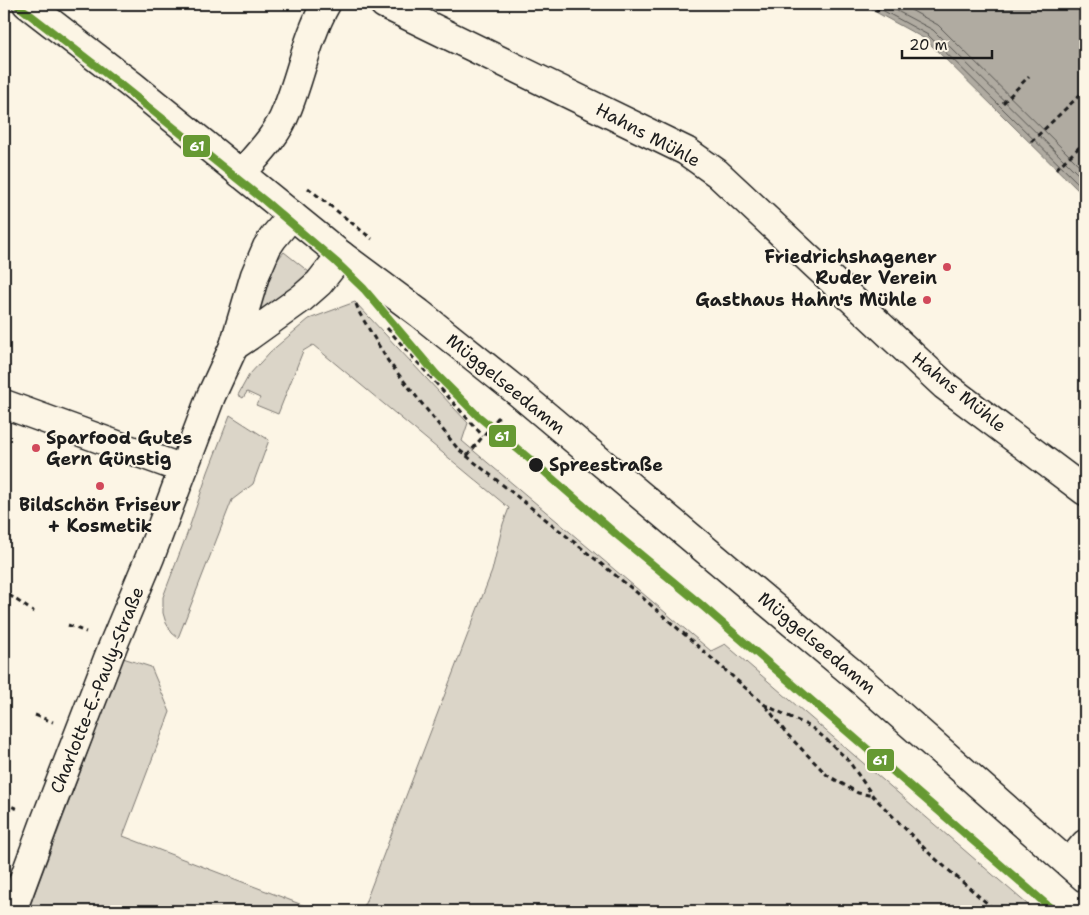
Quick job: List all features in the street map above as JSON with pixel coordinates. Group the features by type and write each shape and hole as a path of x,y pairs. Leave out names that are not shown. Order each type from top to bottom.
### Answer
{"street":[{"name":"Müggelseedamm","path":"27,4 118,74 341,255 519,393 1080,862"},
{"path":"241,174 270,140 286,114 318,18 326,4"},
{"name":"Hahns Mühle","path":"384,4 686,151 718,172 944,385 1085,491"},
{"name":"Charlotte-E.-Pauly-Straße","path":"12,911 110,652 150,556 211,396 234,346 255,275 273,238 292,215"},
{"path":"234,346 302,298 319,283 341,255"},
{"path":"4,404 183,469"}],"path":[{"path":"876,12 881,4"},
{"path":"1003,103 1029,76"},
{"path":"1031,142 1085,90"},
{"path":"1056,169 1085,142"},
{"path":"1080,191 1085,186"},
{"path":"341,255 364,322 388,361 458,449 635,591 765,705 786,733 828,775 858,793 873,796"},
{"path":"382,321 483,436"},
{"path":"9,595 34,612"},
{"path":"68,625 87,632"},
{"path":"765,705 811,727 828,740 848,760 873,796 930,854 996,911"},
{"path":"35,715 54,722"},
{"path":"4,804 21,810"}],"shaded area":[{"path":"284,252 309,272 305,283 262,316 252,312 272,266"},
{"path":"355,302 468,423 462,441 711,651 725,644 1035,911 362,911 492,571 503,524 509,508 313,345 303,351 278,414 256,405 260,398 247,392 243,398 238,395 249,375 270,352 309,319"},
{"path":"230,415 269,440 253,484 232,500 178,638 172,633 166,623 163,613 163,597"},
{"path":"123,658 151,667 170,712 123,836 318,911 28,911"}],"water":[{"path":"861,4 1085,4 1085,197 925,39"}],"transit line":[{"name":"61","path":"16,4 265,201 336,262 364,289 436,374 478,416 698,602 1054,911"}],"place":[{"name":"Friedrichshagener Ruder Verein","path":"947,267"},
{"name":"Gasthaus Hahn's Mühle","path":"927,300"},
{"name":"Sparfood Gutes Gern Günstig","path":"36,448"},
{"name":"Spreestraße","path":"536,465"},
{"name":"BildSchön Friseur + Kosmetik","path":"100,486"}]}
